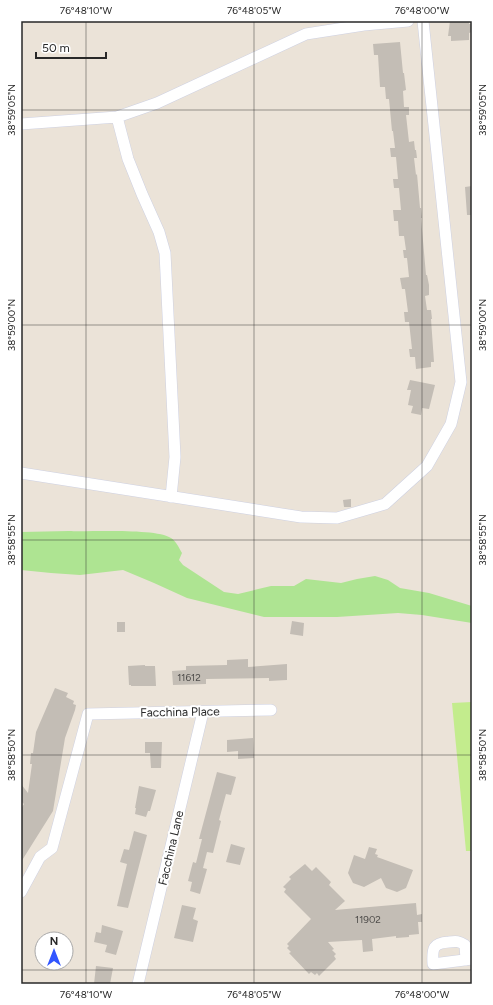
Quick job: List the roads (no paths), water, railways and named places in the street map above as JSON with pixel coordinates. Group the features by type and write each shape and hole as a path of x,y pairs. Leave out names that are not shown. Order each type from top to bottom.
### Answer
{"street":[{"path":"21,124 118,117 158,103 306,34 364,25 408,21"},
{"path":"21,473 302,517 337,518 385,504 427,466 451,424 461,382 423,21"},
{"path":"118,117 128,159 159,232 165,253 175,457 171,497"},
{"name":"Facchina Place","path":"21,892 40,857 52,848 88,714 271,710"},
{"name":"Facchina Lane","path":"138,984 203,712"}]}
